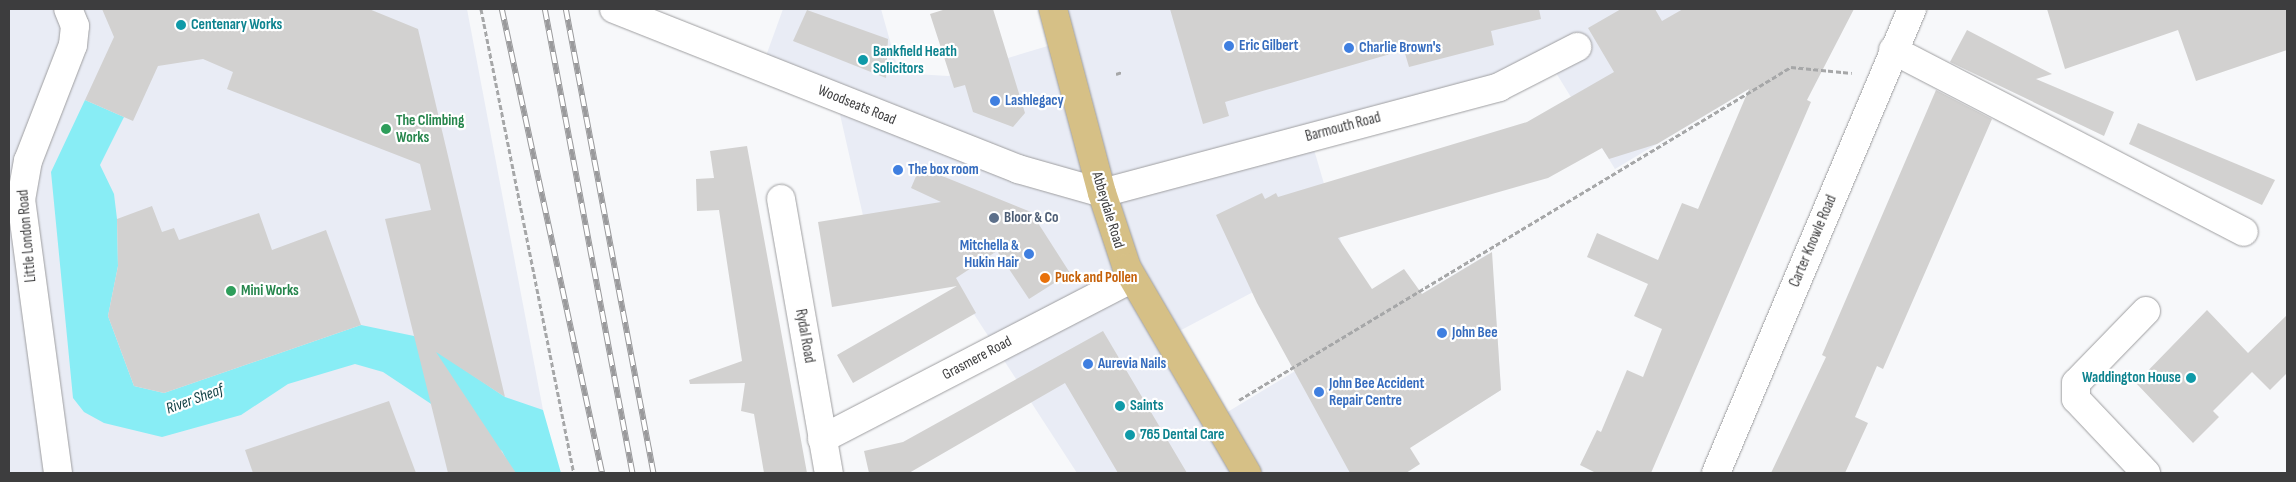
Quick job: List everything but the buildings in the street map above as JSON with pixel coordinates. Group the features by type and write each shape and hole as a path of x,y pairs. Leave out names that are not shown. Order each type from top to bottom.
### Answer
{"main road":[{"name":"Abbeydale Road","path":"1053,9 1102,192 1132,278 1247,473"}],"street":[{"name":"Little London Road","path":"58,473 21,200 28,161 73,45 75,26 68,9"},
{"name":"Carter Knowle Road","path":"1716,473 1912,9"},
{"name":"Woodseats Road","path":"623,12 1018,169 1102,192"},
{"name":"Barmouth Road","path":"1102,192 1499,88 1577,47"},
{"path":"1894,50 2244,232"},
{"name":"Rydal Road","path":"781,199 829,473"},
{"name":"Grasmere Road","path":"822,439 1132,278"},
{"path":"2146,311 2076,383 2076,399 2146,473"}],"path":[{"path":"481,9 574,473"},
{"path":"1213,414 1791,67 1883,75"},
{"path":"1116,74 1122,72"}],"shaded area":[{"path":"9,9 467,9 543,410 545,473 9,473"},
{"path":"783,9 881,9 899,73 948,76 1061,42 1053,9 1759,9 1792,63 1615,169 1550,63 1310,136 1342,245 1168,337 1216,419 1488,254 1492,261 1501,390 1368,473 1077,473 944,268 882,299 836,97 762,67"}],"water":[{"name":"River Sheaf","path":"85,100 124,117 100,165 114,194 117,219 118,266 108,316 134,386 164,393 361,325 414,336 505,397 543,410 561,473 513,473 502,451 383,372 355,364 288,384 241,415 162,437 104,423 84,412 73,398 51,172"}],"railway":[{"path":"502,9 602,473"},
{"path":"545,9 633,473"},
{"path":"566,9 654,473"}],"place":[{"name":"Centenary Works","path":"181,25"},
{"name":"Eric Gilbert","path":"1229,46"},
{"name":"Charlie Brown's","path":"1349,48"},
{"name":"Bankfield Heath Solicitors","path":"863,60"},
{"name":"Lashlegacy","path":"995,101"},
{"name":"The Climbing Works","path":"386,129"},
{"name":"The box room","path":"898,170"},
{"name":"Bloor & Co","path":"994,218"},
{"name":"Mitchella & Hukin Hair","path":"1029,254"},
{"name":"Puck and Pollen","path":"1045,278"},
{"name":"Mini Works","path":"231,291"},
{"name":"John Bee","path":"1442,333"},
{"name":"Aurevia Nails","path":"1088,364"},
{"name":"Waddington House","path":"2191,378"},
{"name":"John Bee Accident Repair Centre","path":"1319,392"},
{"name":"Saints","path":"1120,406"},
{"name":"765 Dental Care","path":"1130,435"}]}
